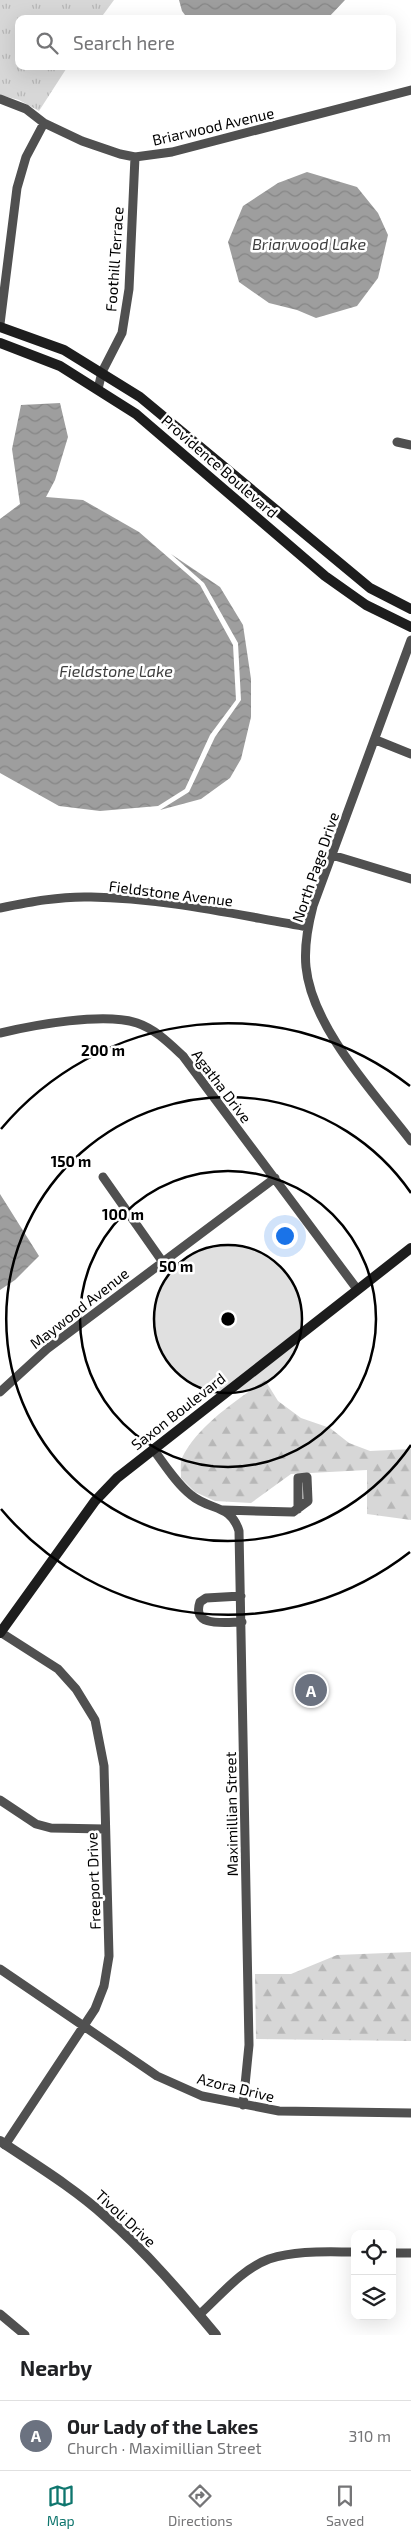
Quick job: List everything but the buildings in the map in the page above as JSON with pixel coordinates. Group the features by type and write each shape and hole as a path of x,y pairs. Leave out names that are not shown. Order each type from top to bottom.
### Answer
{"main road":[{"name":"Providence Boulevard","path":"0,325 64,350 140,397 370,588 411,609"},
{"name":"Providence Boulevard","path":"0,343 60,366 98,388 136,414 325,576 366,605 411,628"},
{"name":"Saxon Boulevard","path":"0,1632 95,1501 117,1478 411,1248"}],"street":[{"name":"Briarwood Avenue","path":"0,100 26,109 44,123 82,140 135,157 172,152 411,90"},
{"path":"0,325 18,188 26,158 44,123"},
{"name":"Foothill Terrace","path":"98,388 102,372 122,333 128,289 135,157"},
{"path":"398,442 411,445"},
{"name":"North Page Drive","path":"411,640 376,740 332,855 308,927 306,966 321,1017 337,1044 411,1141"},
{"path":"376,740 411,754"},
{"path":"332,855 411,879"},
{"name":"Fieldstone Avenue","path":"0,908 44,899 91,897 144,901 308,927"},
{"name":"Agatha Drive","path":"0,1033 36,1025 81,1020 136,1022 162,1036 183,1056 357,1289"},
{"path":"103,1177 162,1261"},
{"name":"Maywood Avenue","path":"0,1392 47,1349 275,1178"},
{"path":"153,1449 191,1496 211,1507 223,1510 293,1512 298,1509"},
{"name":"Maximillian Street","path":"223,1510 236,1522 239,1531 249,2046 243,2105"},
{"path":"241,1596 206,1598 200,1602 198,1612 199,1616 205,1621 242,1622"},
{"name":"Freeport Drive","path":"0,1632 58,1669 76,1689 95,1720 104,1766 110,1956 95,2010 2,2143"},
{"path":"0,1800 36,1824 51,1828 105,1829"},
{"name":"Azora Drive","path":"0,1969 158,2076 202,2096 279,2111 411,2113"},
{"name":"Tivoli Drive","path":"2,2143 69,2187 106,2216 139,2248 216,2335"},
{"path":"199,2315 240,2277 268,2260 289,2254 351,2252"},
{"path":"396,2252 411,2253"},
{"path":"0,2314 25,2335"}],"green space":[{"path":"0,0 114,0 103,15 15,15 15,70 65,70 39,111 19,100 0,95"},
{"path":"265,1380 278,1401 301,1418 330,1428 349,1443 370,1451 411,1449 411,1520 367,1514 367,1470 291,1474 251,1503 215,1501 195,1492 181,1478 181,1460 189,1446 219,1414"},
{"path":"411,1952 411,2041 256,2039 255,1974 291,1974 337,1955"}],"water":[{"path":"179,0 345,0 331,15 185,15"},
{"name":"Briarwood Lake","path":"307,172 357,187 378,213 388,235 378,278 357,306 316,318 297,310 269,303 239,282 228,242 243,206 278,183"},
{"name":"Fieldstone Lake","path":"60,403 68,437 55,480 46,497 83,500 139,532 200,585 233,645 236,700 210,735 185,789 158,806 100,811 59,806 0,773 0,519 20,504 12,449 21,405"},
{"path":"171,554 220,587 243,625 251,679 251,717 241,759 230,778 201,799 160,810 189,792 215,737 241,700 238,643 204,583"},
{"path":"0,1194 39,1256 15,1280 0,1290"}],"place":[{"name":"Our Lady of the Lakes","path":"311,1690"}]}
